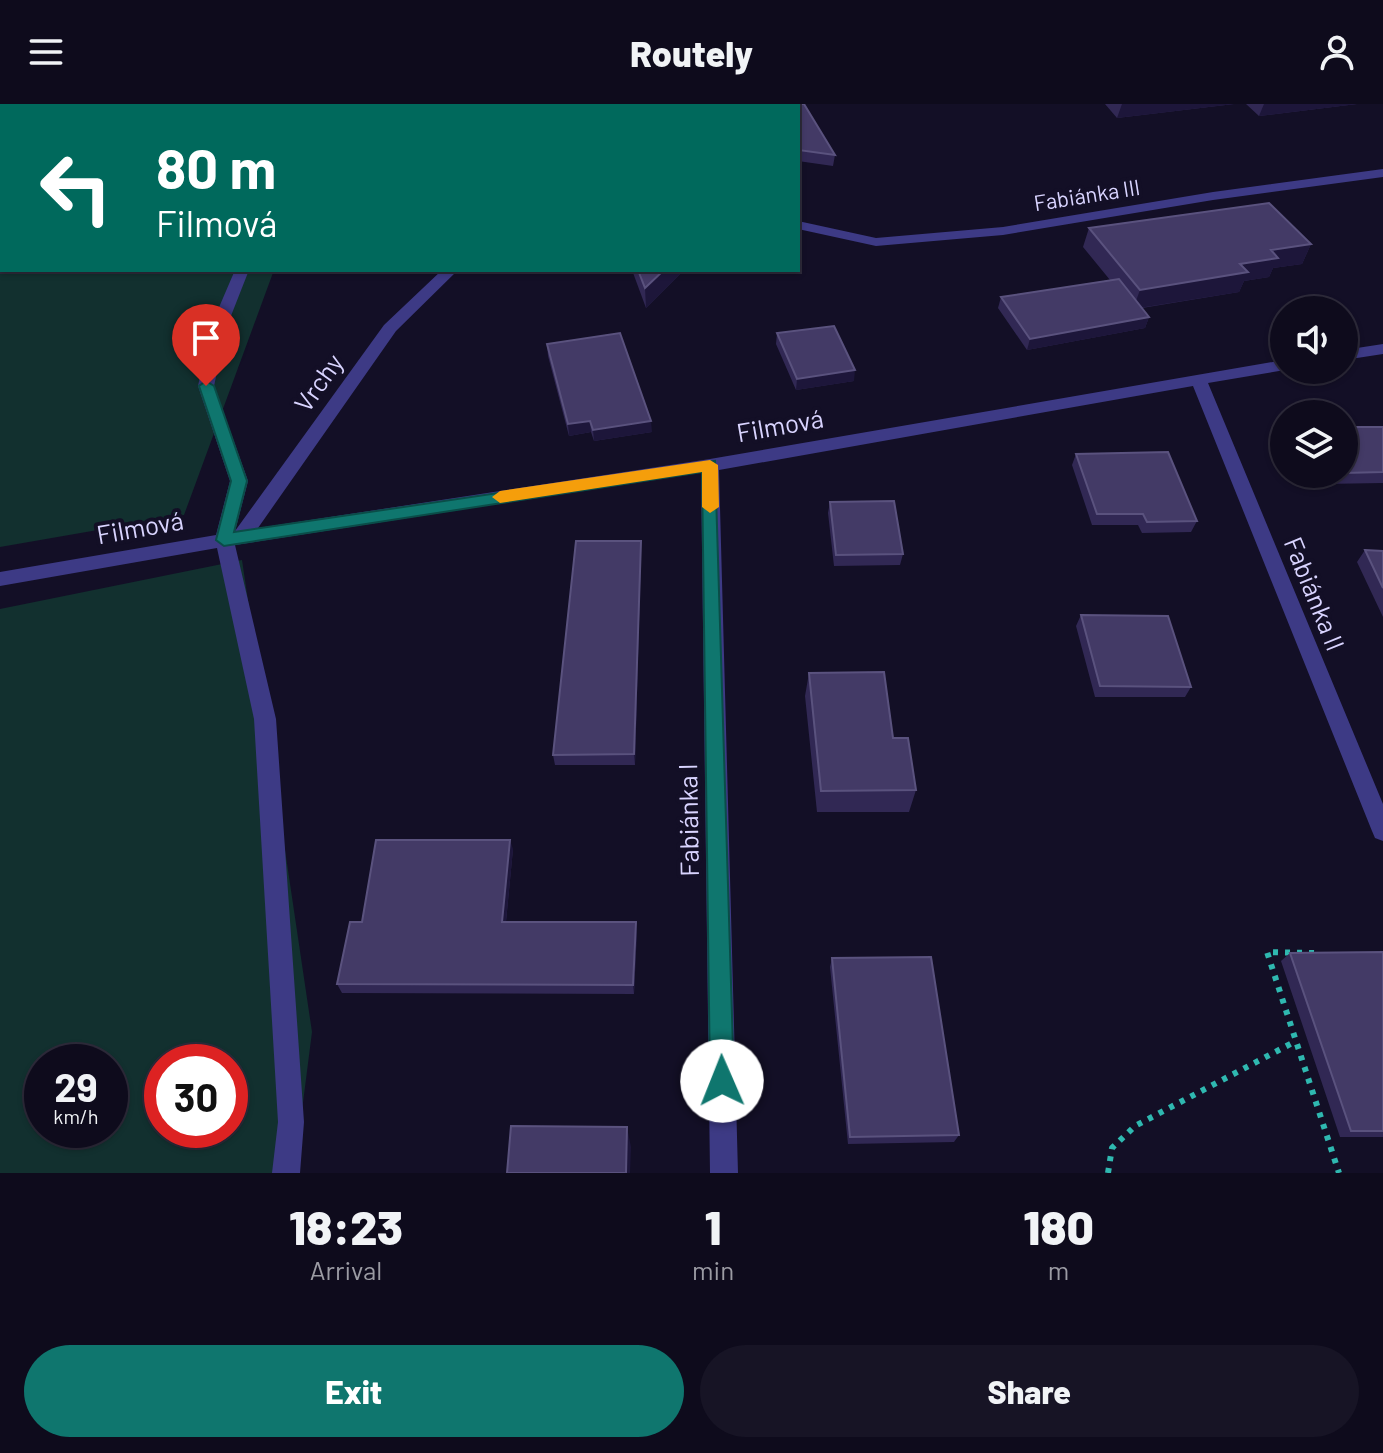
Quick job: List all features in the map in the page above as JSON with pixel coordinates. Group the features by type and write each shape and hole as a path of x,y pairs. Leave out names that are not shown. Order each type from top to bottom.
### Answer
{"street":[{"name":"Fabiánka III","path":"800,225 876,242 1003,231 1213,196 1383,173"},
{"path":"241,272 219,326 206,386 239,481 233,538 265,719 291,1122 286,1173"},
{"name":"Vrchy","path":"233,538 390,328 449,272"},
{"path":"1358,353 1383,349"},
{"name":"Filmová","path":"0,579 233,538 710,465 1270,367"},
{"name":"Fabiánka II","path":"1198,378 1383,831"},
{"name":"Fabiánka I","path":"710,465 724,1173"}],"path":[{"path":"1325,953 1267,952 1339,1173"},
{"path":"1108,1173 1112,1148 1135,1126 1296,1041"}],"green space":[{"path":"0,272 273,272 184,515 0,547"},
{"path":"242,560 312,1032 294,1173 0,1173 0,609"}],"building":[{"path":"800,104 804,104 835,155 800,150"},
{"path":"1269,203 1311,244 1271,250 1278,258 1240,264 1248,272 1140,290 1089,228"},
{"path":"639,272 662,272 645,288"},
{"path":"1119,279 1149,317 1030,339 1001,297"},
{"path":"834,326 855,370 797,379 777,333"},
{"path":"620,333 651,421 593,430 590,421 568,424 547,344"},
{"path":"1358,427 1383,427 1383,472 1358,473"},
{"path":"1168,452 1197,521 1147,522 1143,514 1097,514 1076,454"},
{"path":"894,501 903,554 836,555 830,502"},
{"path":"576,541 641,541 634,754 553,755"},
{"path":"1365,550 1383,551 1383,588"},
{"path":"1081,615 1168,616 1191,687 1100,686"},
{"path":"884,672 893,738 908,738 916,790 821,791 809,673"},
{"path":"376,840 510,840 502,922 636,922 633,985 337,984 350,922 362,922"},
{"path":"1383,952 1383,1131 1351,1131 1290,953"},
{"path":"931,957 959,1135 850,1137 832,958"},
{"path":"511,1126 627,1127 626,1173 507,1173"}],"slow traffic":[{"path":"500,497 710,465 710,507"}],"route":[{"path":"206,386 239,481 224,540 710,465 722,1081"}]}
